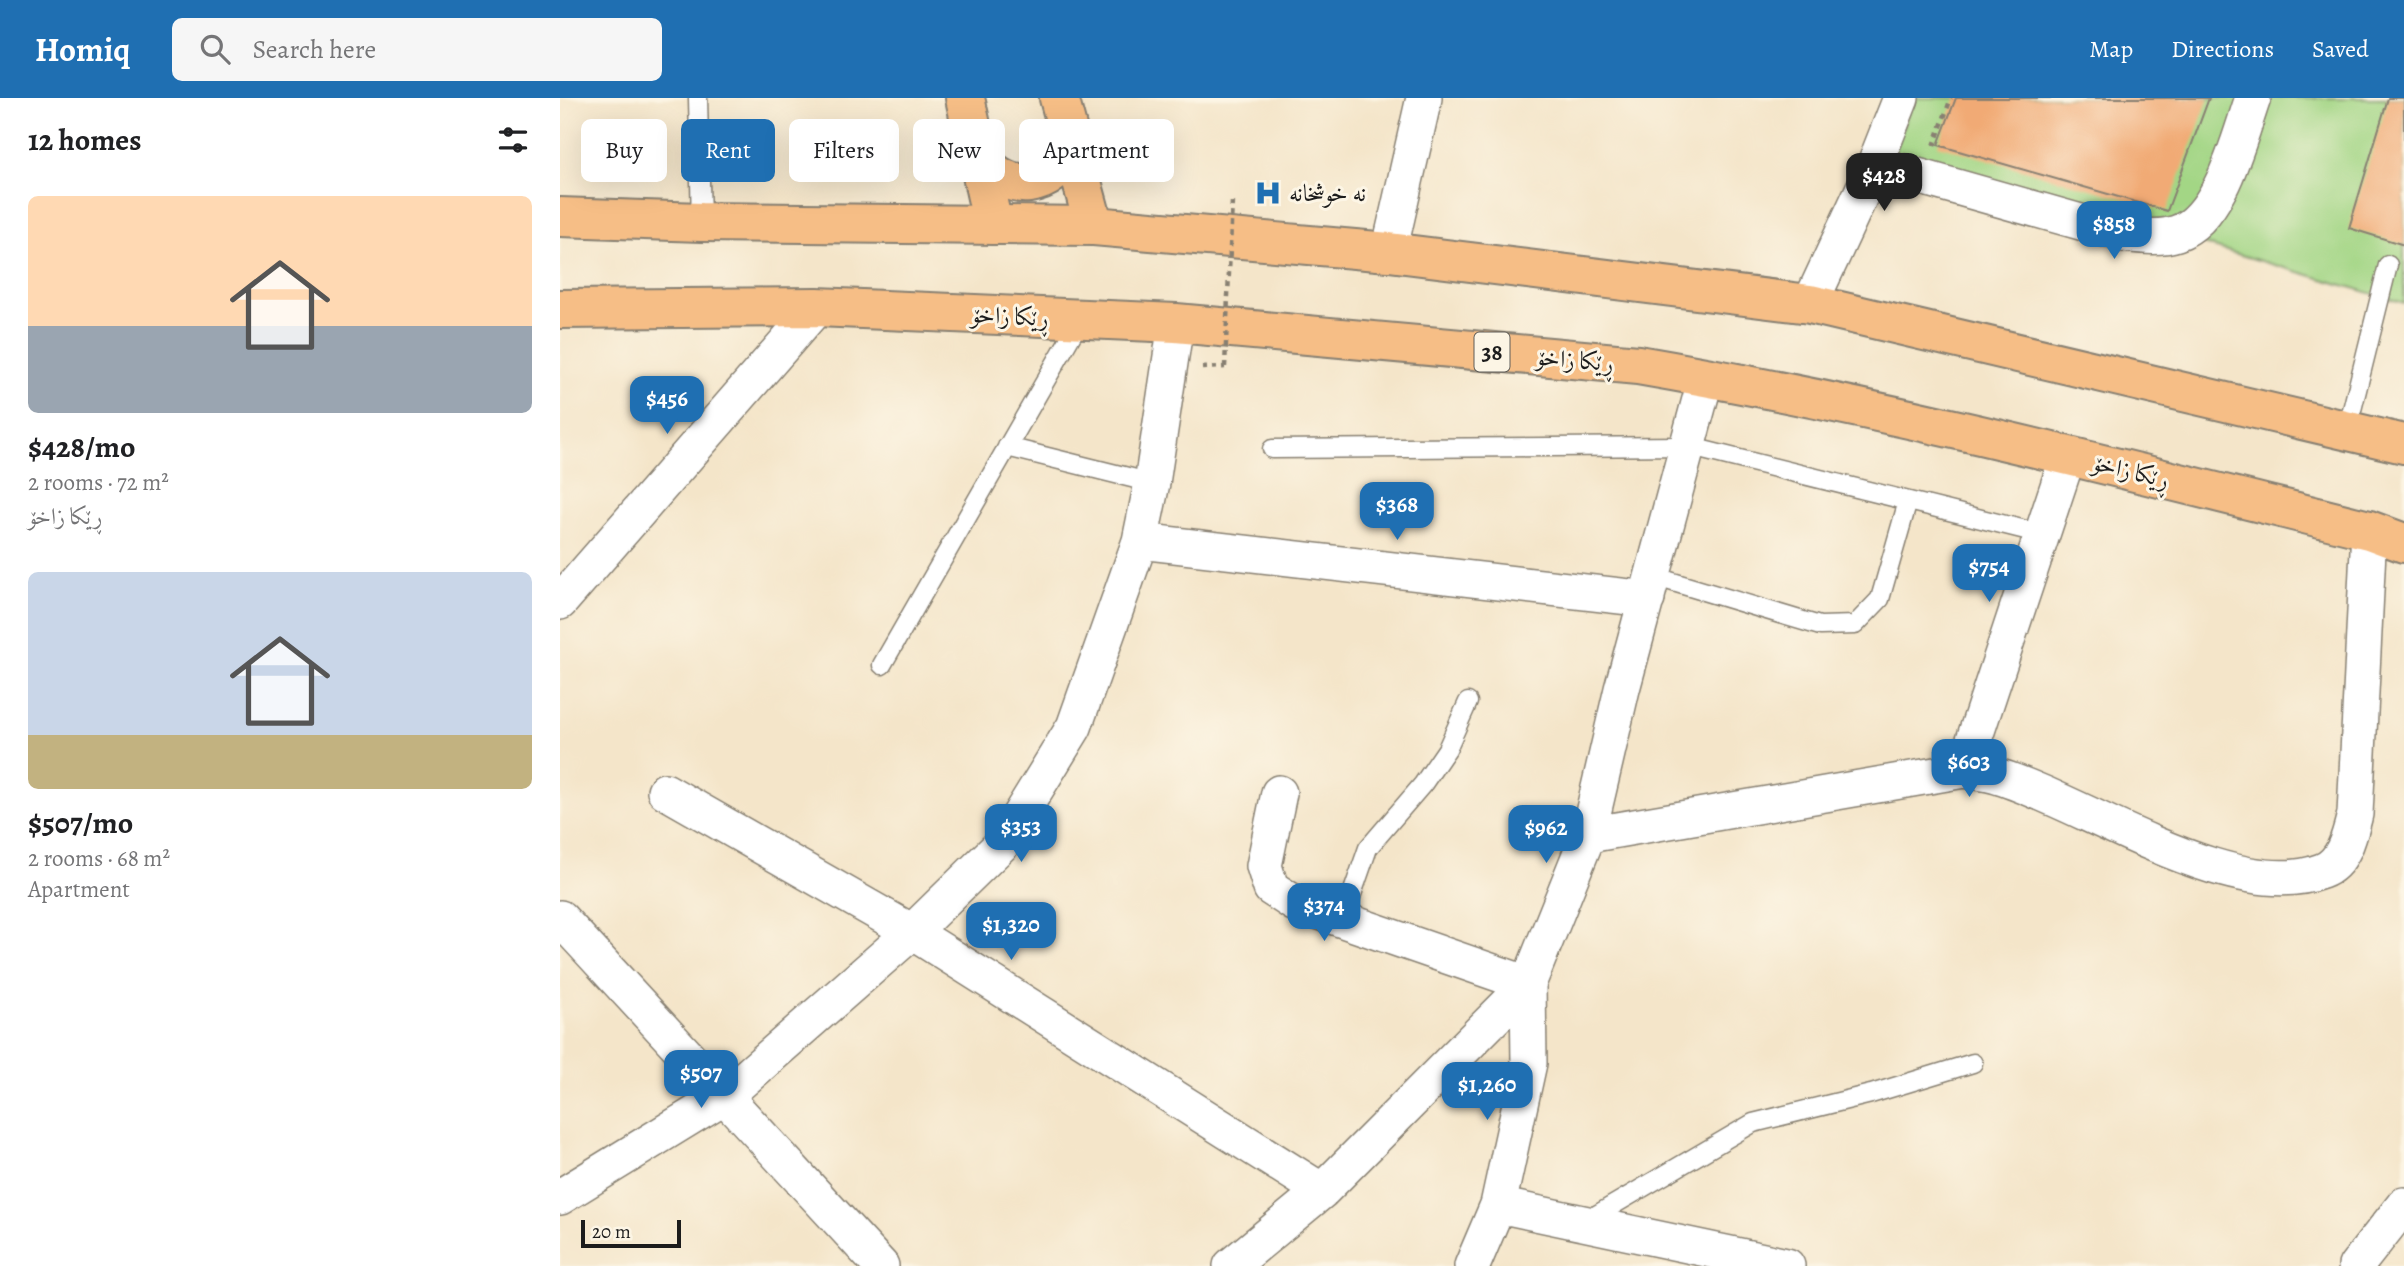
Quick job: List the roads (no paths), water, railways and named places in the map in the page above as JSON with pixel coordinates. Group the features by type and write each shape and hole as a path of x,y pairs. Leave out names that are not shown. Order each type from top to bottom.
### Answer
{"main road":[{"path":"965,98 970,119"},
{"path":"1059,98 1064,119"},
{"path":"1005,180 1021,184 1038,182"},
{"path":"984,182 993,225"},
{"path":"1082,182 1094,226"},
{"path":"560,217 701,222 1094,226 1389,251 1810,304 2404,444"},
{"name":"ڕێکا زاخۆ","path":"560,309 817,307 1175,323 1638,365 1706,377 2068,456 2369,530 2404,543"}],"street":[{"path":"1389,251 1424,98"},
{"path":"1810,304 1875,164 1901,98"},
{"path":"1875,164 2123,234 2150,236 2178,233 2207,209 2221,186 2253,98"},
{"path":"560,601 817,307"},
{"path":"560,1197 726,1095 912,932 1002,844 1074,727 1140,541 1152,483 1175,323"},
{"path":"1472,1266 1498,1205 1529,1063 1528,984 1588,835 1622,689 1706,377"},
{"path":"1964,769 2068,456"},
{"path":"1588,835 1964,769 2001,777 2159,847 2235,872 2281,879 2324,871 2347,847 2355,814 2369,530"},
{"path":"1140,541 1650,588"},
{"path":"665,791 912,932 1322,1191"},
{"path":"1279,793 1265,866 1271,888 1294,903 1528,984"},
{"path":"564,926 726,1095 881,1266"},
{"path":"1231,1266 1322,1191 1528,984"},
{"path":"1498,1205 1787,1266"},
{"path":"2356,1266 2404,1205"}],"lane":[{"path":"698,98 701,222"},
{"path":"2347,430 2389,265"},
{"path":"882,666 1081,319"},
{"path":"1007,446 1152,483"},
{"path":"1272,449 1687,446 2042,534"},
{"path":"1650,588 1821,626 1855,625 1880,598 1908,501"},
{"path":"1343,920 1368,848 1423,785 1447,749 1468,702"},
{"path":"1583,1223 1753,1123 1871,1094 1973,1063"}],"place":[{"name":"نه خوشخانه","path":"1268,193"}]}
